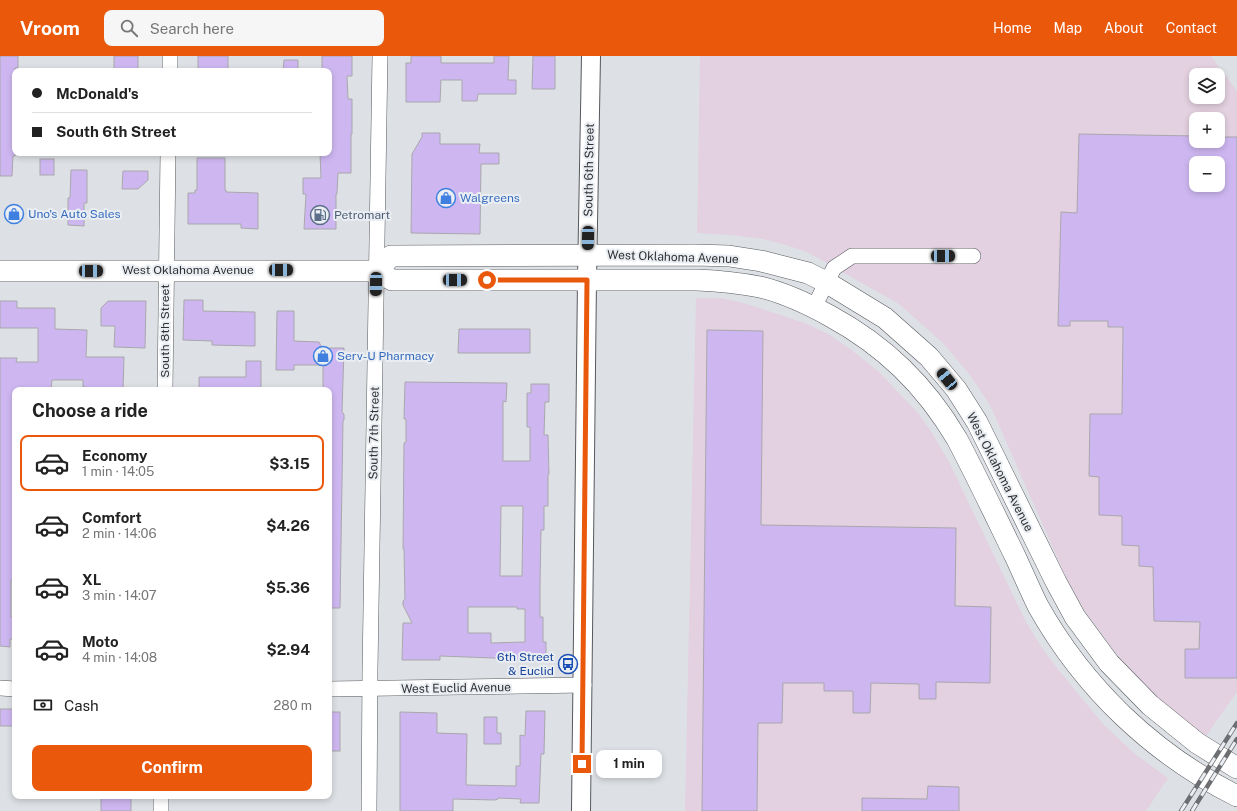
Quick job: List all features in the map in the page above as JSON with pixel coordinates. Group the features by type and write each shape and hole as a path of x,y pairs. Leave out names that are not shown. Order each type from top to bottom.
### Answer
{"main road":[{"name":"West Oklahoma Avenue","path":"376,271 392,256 588,254 695,255 729,256 784,266 808,273 826,282 885,318 929,357 956,389 977,422 1066,601 1075,617 1108,663 1150,705 1197,743 1237,768"},
{"name":"West Oklahoma Avenue","path":"0,271 376,271 392,280 697,280 761,287 790,296 814,307 855,330 883,351 913,379 944,417 969,461 1038,605 1070,657 1088,680 1149,740 1200,776 1237,796"}],"street":[{"path":"170,56 170,68"},
{"name":"South 7th Street","path":"369,811 369,689 380,56"},
{"name":"South 6th Street","path":"581,811 584,685 587,280 591,56"},
{"name":"South 8th Street","path":"165,387 168,156"},
{"path":"814,307 834,268 852,256 973,256"},
{"name":"West Euclid Avenue","path":"332,689 584,685"},
{"path":"0,688 12,688"},
{"path":"160,811 161,799"}],"shaded area":[{"path":"700,56 1211,56 1220,68 1189,68 1189,104 1225,104 1225,75 1237,91 1237,692 1206,736 1158,698 1118,656 1084,610 1065,575 990,405 970,375 943,343 899,304 807,252 763,239 697,233"},
{"path":"696,298 720,298 740,302 807,324 830,335 878,371 918,413 949,462 1026,622 1042,648 1103,724 1135,754 1168,778 1146,811 685,811"}],"building":[{"path":"0,56 18,56 18,68 12,68 12,176 0,176"},
{"path":"114,56 138,56 138,68 114,68"},
{"path":"198,56 228,56 228,68 198,68"},
{"path":"322,56 352,56 352,76 347,76 348,99 352,99 351,173 338,173 336,194 336,229 304,229 306,194 303,194 303,178 321,178 320,156 332,156 332,68 322,68"},
{"path":"411,56 441,56 441,63 494,63 494,56 509,56 508,80 516,80 516,94 478,94 477,101 462,101 462,80 441,80 440,102 406,102 406,63 411,63"},
{"path":"533,56 555,56 555,89 532,89"},
{"path":"284,60 298,60 298,68 283,68"},
{"name":"Walgreens","path":"422,133 440,133 440,144 480,144 479,153 499,153 499,164 481,164 480,234 411,233 412,154 422,137"},
{"path":"1079,134 1189,136 1189,148 1225,148 1225,137 1237,137 1237,678 1185,678 1185,649 1199,649 1200,622 1154,621 1153,567 1139,566 1139,546 1122,545 1122,516 1099,515 1099,477 1089,476 1090,414 1122,414 1123,327 1108,327 1108,321 1070,321 1070,326 1058,326 1061,212 1077,213"},
{"path":"197,158 225,158 226,192 258,193 258,229 241,228 241,224 188,224 188,193 195,193 195,190 197,190"},
{"path":"40,159 54,159 54,175 40,175"},
{"path":"71,170 87,170 87,203 84,203 84,226 68,225 68,198 70,198"},
{"path":"123,171 148,171 148,180 138,189 122,189"},
{"path":"184,300 203,300 203,311 255,312 255,346 212,345 212,341 183,340"},
{"path":"0,301 17,301 17,308 55,308 55,329 87,330 86,357 124,357 123,387 83,387 83,380 52,380 51,387 12,387 12,639 10,639 10,647 0,646 0,358 17,358 16,362 38,362 38,328 0,328"},
{"path":"108,301 146,301 145,348 114,347 115,326 101,326 101,308"},
{"path":"277,311 294,311 294,341 319,342 322,348 344,348 340,608 332,608 332,387 323,387 323,365 294,365 294,370 276,370"},
{"path":"459,329 530,329 530,353 458,353"},
{"path":"707,330 763,331 761,525 956,528 955,606 991,607 990,683 936,682 936,699 919,699 919,684 871,683 870,713 853,713 853,691 824,691 824,683 783,683 782,723 758,723 757,811 702,811"},
{"path":"246,361 261,361 261,387 199,387 199,377 246,377"},
{"path":"405,382 507,383 506,402 503,401 503,461 530,461 530,427 527,427 527,393 531,393 531,384 549,384 549,402 545,402 544,435 548,435 548,506 544,506 544,530 541,530 540,583 540,617 543,617 543,642 546,642 546,655 544,654 544,661 519,661 519,659 440,656 440,660 402,660 403,623 412,623 403,605 403,601 405,599 403,549 404,443 406,442 406,419 404,419","holes":["501,506 523,506 522,576 500,576","468,607 517,607 517,609 525,609 525,642 491,643 491,633 468,633"]},
{"path":"0,709 12,709 12,726 0,726"},
{"path":"526,711 545,711 544,754 541,754 539,803 520,803 521,799 453,799 453,811 400,811 400,712 437,713 437,733 467,734 466,785 516,786 516,766 520,766 520,735 525,736"},
{"path":"332,712 340,712 340,751 332,751"},
{"path":"484,717 497,717 497,733 501,733 501,744 484,744"},
{"path":"928,786 959,787 959,811 862,811 862,798 927,799"},
{"path":"101,799 131,799 131,811 101,811"}],"railway":[{"path":"1181,811 1237,723"},
{"path":"1192,811 1237,739"}],"place":[{"name":"Walgreens","path":"446,198"},
{"name":"Uno's Auto Sales","path":"14,214"},
{"name":"Petromart","path":"320,215"},
{"name":"Serv-U Pharmacy","path":"323,356"},
{"name":"6th Street & Euclid","path":"568,664"}],"route":[{"path":"487,280 587,280 582,764"}]}
